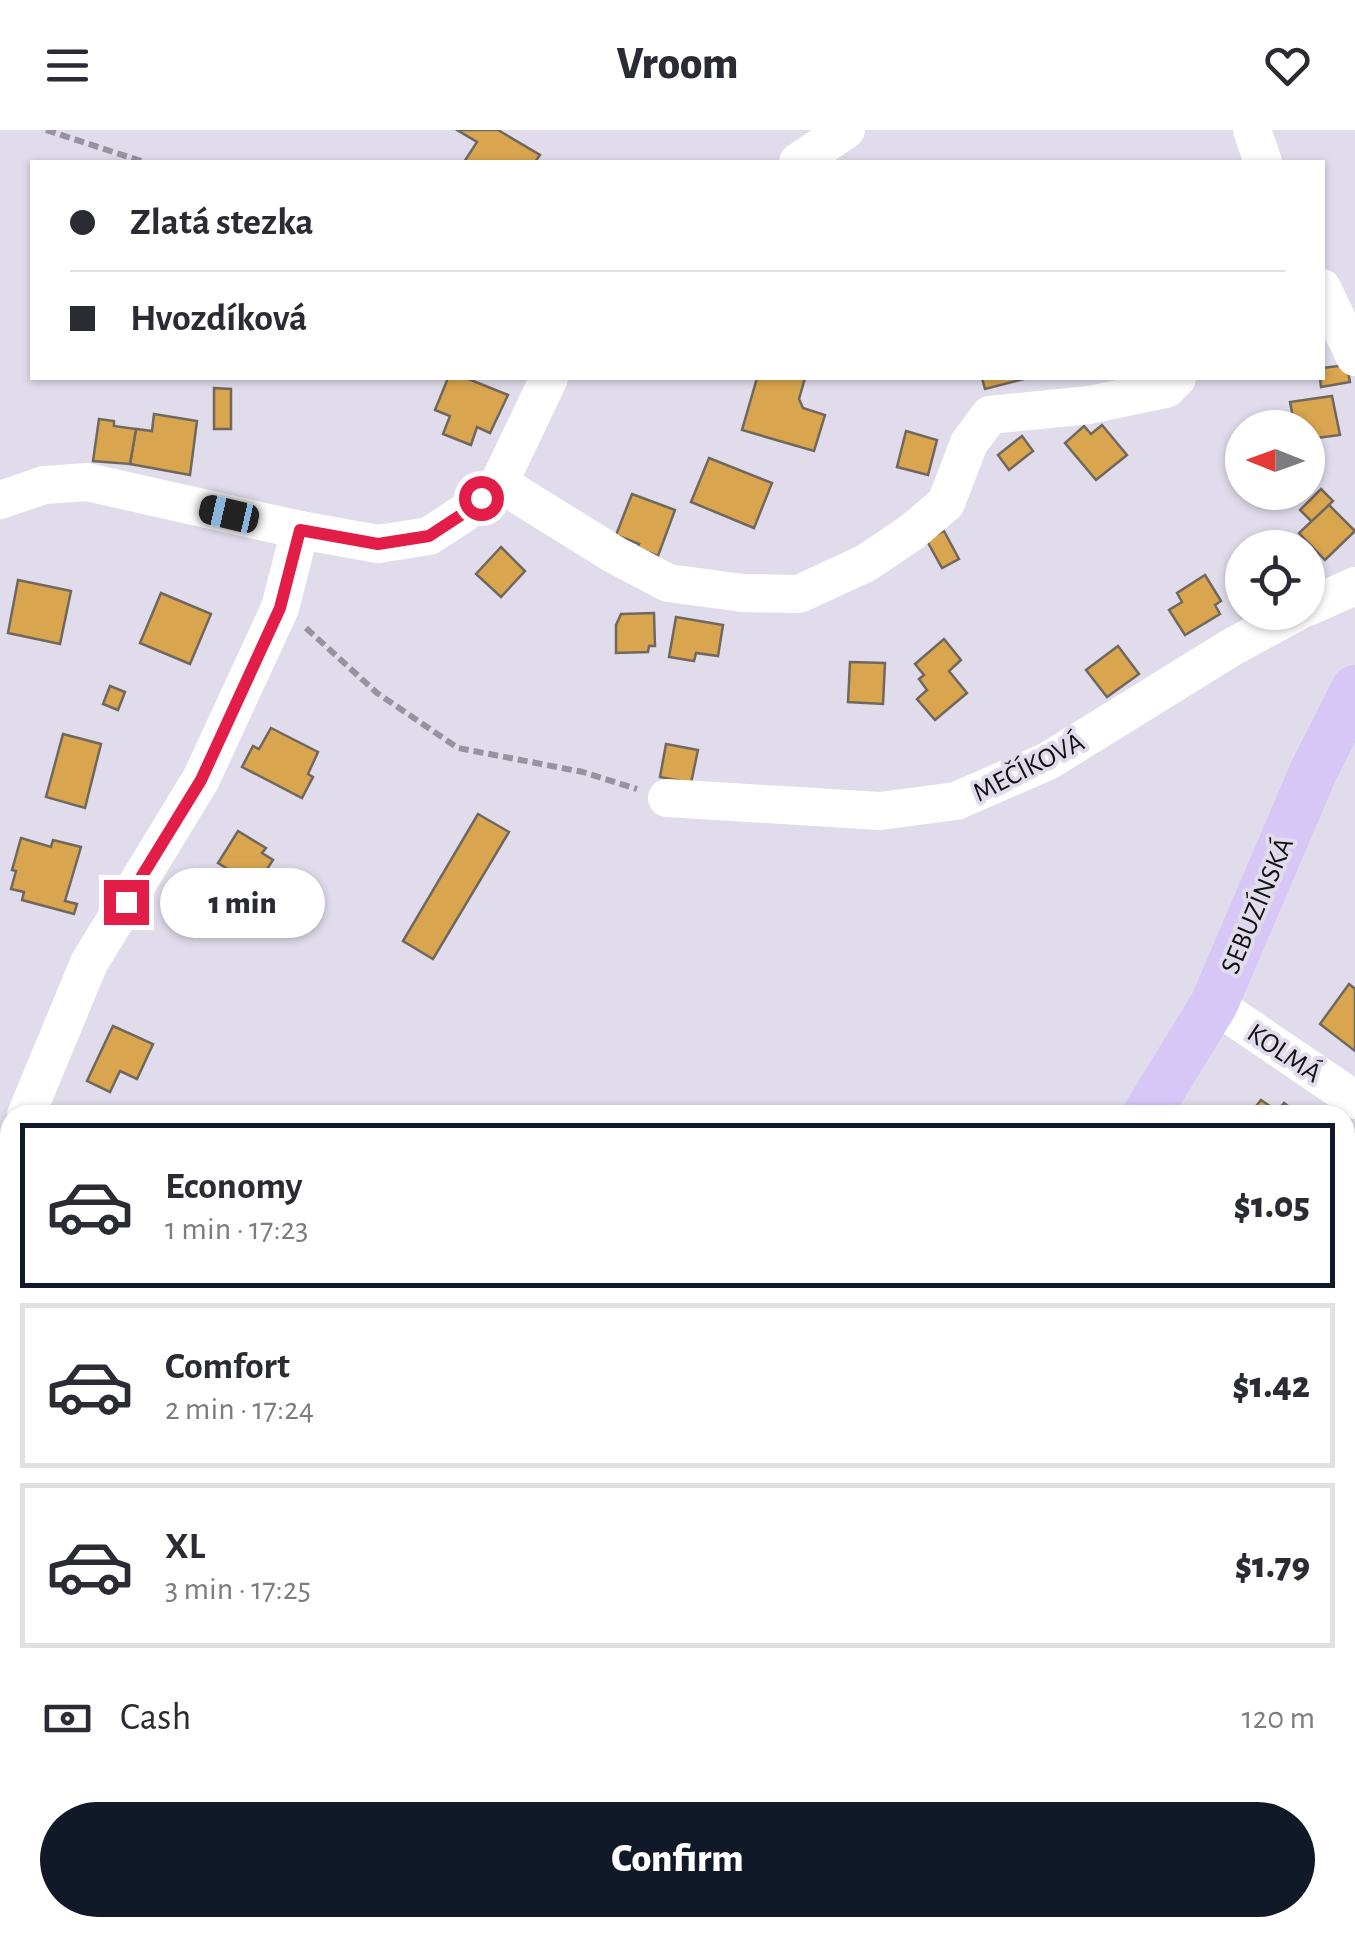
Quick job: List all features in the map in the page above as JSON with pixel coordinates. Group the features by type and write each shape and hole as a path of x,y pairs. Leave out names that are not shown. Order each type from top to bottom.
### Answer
{"main road":[{"name":"SEBUZÍNSKÁ","path":"1152,1105 1214,1004 1314,770 1355,689"}],"street":[{"path":"801,160 846,130"},
{"path":"1252,130 1262,160"},
{"path":"1325,294 1355,357"},
{"path":"0,500 44,484 87,482 378,544 429,536 499,483 548,380"},
{"path":"499,483 615,555 668,582 743,593 799,594 866,563 946,503 969,443 990,415 1089,405 1166,389 1175,380"},
{"path":"30,1105 89,963 201,780 280,608 300,530"},
{"path":"1325,599 1355,586"},
{"name":"MEČÍKOVÁ","path":"666,798 880,811 956,801 1048,761 1264,630"},
{"name":"KOLMÁ","path":"1214,1004 1355,1100"}],"path":[{"path":"46,130 138,160"},
{"path":"280,608 310,630 377,692 458,748 583,772 666,798"}],"building":[{"path":"457,130 498,130 540,155 536,160 465,160 477,142"},
{"path":"1347,365 1350,382 1321,387 1325,368"},
{"path":"447,380 471,380 508,395 490,433 477,427 471,445 443,434 450,416 435,410"},
{"path":"756,380 804,380 799,399 803,408 825,415 814,451 742,430"},
{"path":"983,380 1020,380 985,389"},
{"path":"214,388 231,389 231,429 214,429"},
{"path":"1332,396 1340,435 1325,437 1325,410 1292,410 1290,402"},
{"path":"154,414 197,421 190,475 130,464 136,429 152,431"},
{"path":"99,419 136,429 130,464 93,461"},
{"path":"1102,425 1127,455 1096,480 1065,443 1084,426 1091,434"},
{"path":"906,431 937,440 928,475 897,467"},
{"path":"1022,436 1033,451 1009,470 998,455"},
{"path":"709,458 772,483 754,528 691,502"},
{"path":"1325,493 1333,501 1325,509"},
{"path":"632,494 675,510 658,556 616,535"},
{"path":"1329,505 1355,531 1325,560 1325,530 1302,530"},
{"path":"1300,510 1324,510 1312,522"},
{"path":"944,531 959,559 942,568 926,539"},
{"path":"501,547 525,571 501,597 476,574"},
{"path":"1205,575 1221,601 1215,605 1220,614 1185,635 1169,610 1182,602 1177,593"},
{"path":"18,580 71,591 60,644 8,633"},
{"path":"161,593 211,614 190,664 140,643"},
{"path":"654,613 655,646 649,646 648,652 616,653 616,625 621,614"},
{"path":"676,617 723,625 718,656 696,653 694,661 669,657"},
{"path":"944,639 961,660 949,671 967,693 935,720 917,699 927,690 919,679 924,675 915,664"},
{"path":"1118,646 1139,674 1107,697 1086,670"},
{"path":"850,662 885,663 883,704 848,702"},
{"path":"110,686 125,692 118,710 103,704"},
{"path":"271,728 318,752 308,774 313,777 302,798 242,767 253,746 259,749"},
{"path":"63,734 101,744 85,808 46,797"},
{"path":"666,744 698,750 691,783 660,777"},
{"path":"478,814 509,832 433,959 403,941"},
{"path":"238,831 266,848 262,853 273,860 256,886 218,863"},
{"path":"21,838 51,847 53,840 81,847 65,901 77,904 74,914 22,900 24,892 11,889"},
{"path":"1349,984 1355,989 1355,1051 1320,1024"},
{"path":"113,1026 153,1044 137,1079 120,1071 110,1092 87,1081"}],"route":[{"path":"126,902 201,780 280,608 300,530 378,544 429,536 481,498"}]}
